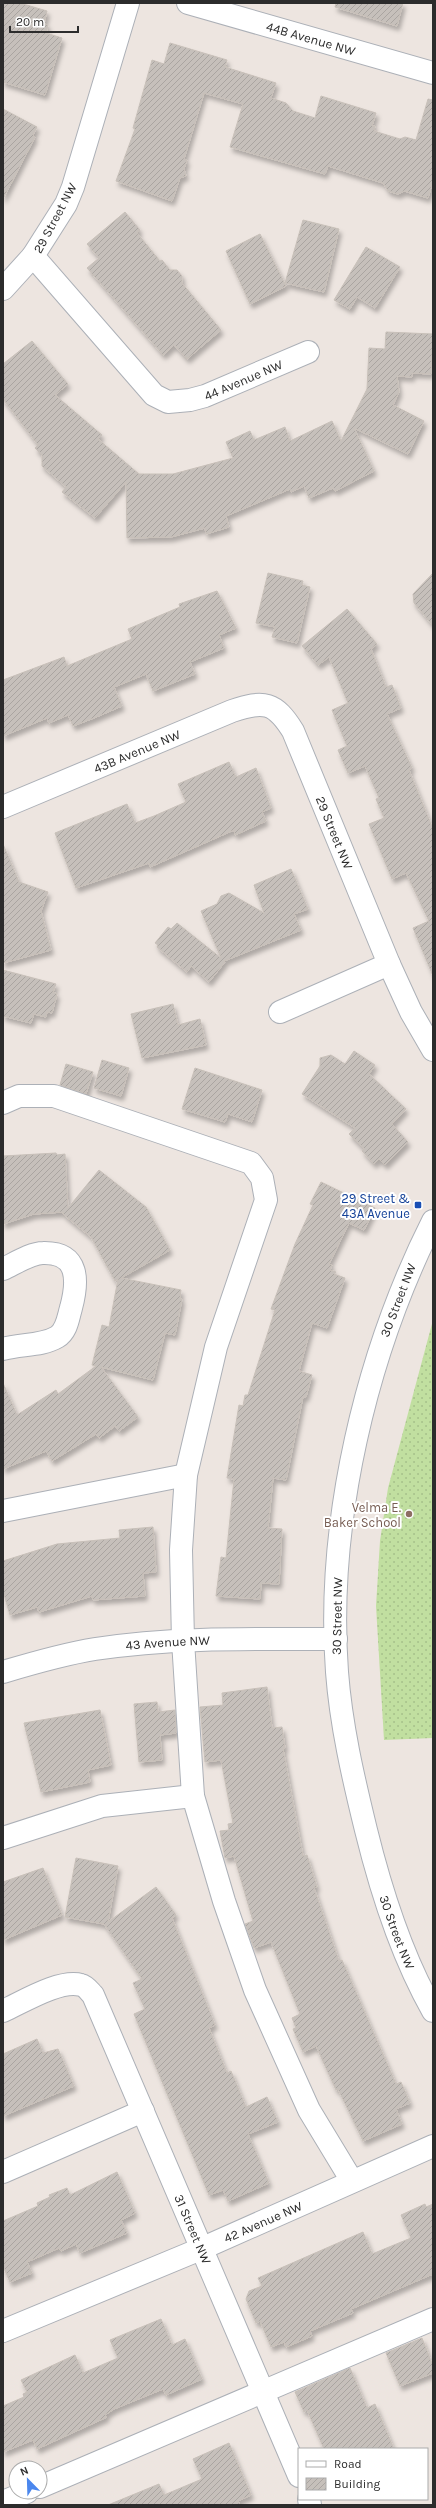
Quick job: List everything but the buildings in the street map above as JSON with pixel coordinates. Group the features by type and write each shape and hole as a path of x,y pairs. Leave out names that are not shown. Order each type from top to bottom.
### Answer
{"street":[{"name":"29 Street NW","path":"128,3 73,187 66,204 33,256 154,395 168,402 178,403"},
{"name":"44B Avenue NW","path":"188,3 433,73"},
{"path":"3,289 33,256"},
{"name":"44 Avenue NW","path":"178,403 205,396 308,352"},
{"name":"43B Avenue NW","path":"3,807 232,711 260,704 272,706"},
{"name":"29 Street NW","path":"272,706 285,717 293,731 389,964 411,1012 433,1050"},
{"path":"280,1012 389,964"},
{"path":"3,1103 19,1096 54,1096 251,1163 262,1178 266,1200 216,1347 186,1475 181,1550 183,1641 193,1796 224,1901 255,1990 309,2110 352,2182"},
{"name":"30 Street NW","path":"433,1221 403,1283 389,1320 357,1436 335,1595 337,1671 344,1732 352,1776 376,1868 405,1951 433,2011"},
{"path":"3,1269 41,1253 66,1259 72,1266 76,1276 75,1290 66,1328 58,1337 46,1341 3,1349"},
{"path":"3,1511 186,1475"},
{"name":"43 Avenue NW","path":"3,1672 53,1658 95,1649 183,1641 336,1639"},
{"path":"3,1838 102,1806 193,1796"},
{"name":"31 Street NW","path":"3,2010 55,1988 70,1984 83,1985 93,1994 298,2474"},
{"path":"3,2172 143,2111"},
{"name":"42 Avenue NW","path":"3,2332 202,2248 433,2146"},
{"path":"48,2484 433,2318"}],"green space":[{"name":"Velma E. Baker School","path":"433,1320 433,1738 384,1740 376,1606 380,1541 388,1488"}],"place":[{"name":"29 Street & 43A Avenue","path":"418,1205"},
{"name":"Velma E. Baker School","path":"409,1514"}]}
